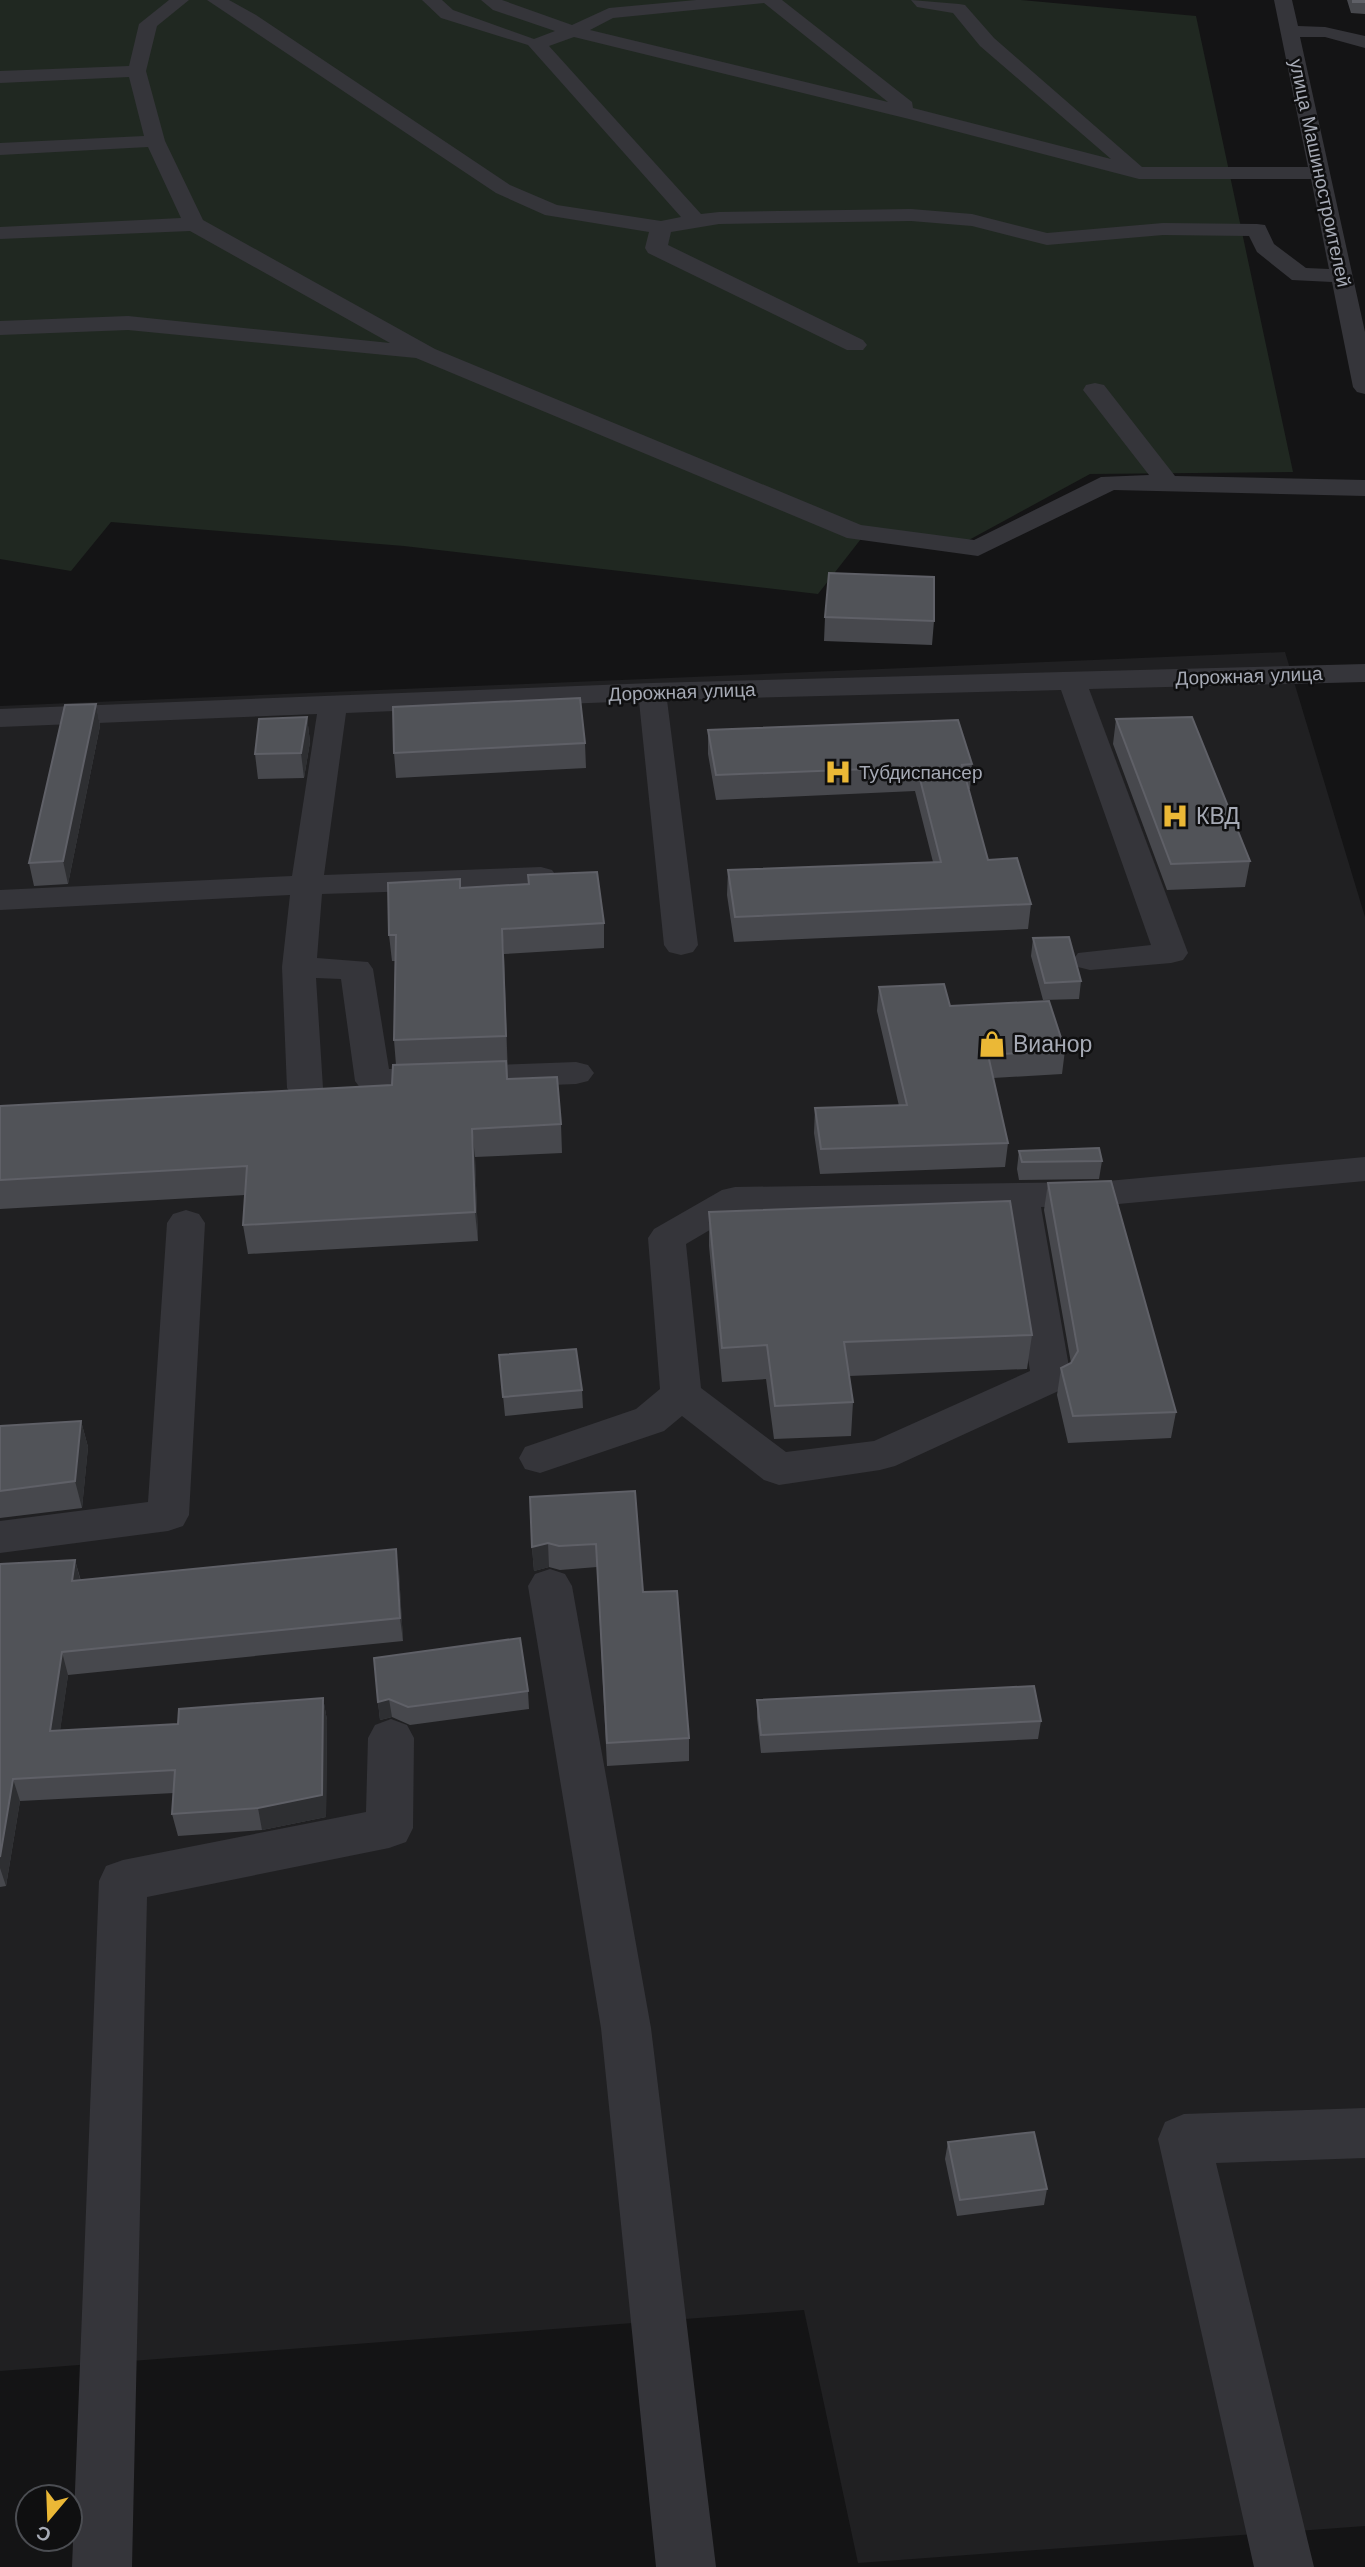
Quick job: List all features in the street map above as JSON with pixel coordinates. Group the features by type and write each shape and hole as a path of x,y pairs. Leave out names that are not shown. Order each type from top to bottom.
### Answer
{"street":[{"path":"180,0 148,24 137,71 155,141 194,223"},
{"path":"216,0 250,19 503,189 552,211 661,228 695,220 911,215 972,220 1047,239 1163,229 1257,230 1265,247 1300,275 1342,276"},
{"path":"431,0 447,14 537,44 695,220"},
{"path":"490,0 499,6 573,31 915,114 1139,173 1320,173"},
{"path":"537,44 573,31 609,13 757,0"},
{"path":"771,0 915,114"},
{"path":"920,0 923,3 959,9 987,42 1139,173"},
{"name":"улица Машиностроителей","path":"1283,0 1364,379"},
{"path":"1290,31 1325,32 1365,26"},
{"path":"1325,32 1365,41"},
{"path":"0,77 137,71"},
{"path":"0,149 155,141"},
{"path":"0,233 194,223 427,354 856,532 978,548 1110,482 1365,488"},
{"path":"661,228 656,248 855,345"},
{"path":"0,328 128,323 427,354"},
{"path":"1095,390 1167,482"},
{"name":"Дорожная улица","path":"0,718 652,692 1365,673"},
{"path":"1072,681 1171,953 1090,960"},
{"path":"652,692 681,944"},
{"path":"305,1088 299,967 307,885 334,705"},
{"path":"0,900 541,877"},
{"path":"299,967 356,969 373,1081 576,1073"},
{"path":"1020,1195 1051,1378 880,1455 779,1469 681,1394 667,1238 735,1199 1020,1195 1097,1194 1363,1174"},
{"path":"0,1537 168,1516 187,1223"},
{"path":"540,1458 650,1420 681,1394"},
{"path":"550,1587 626,2028 687,2567"},
{"path":"102,2567 123,1881 389,1828 391,1738"},
{"path":"1284,2567 1184,2139 1365,2133"}],"shaded area":[{"path":"0,0 1021,0 1196,16 1293,472 1090,474 956,547 864,535 818,594 404,546 111,522 71,571 0,559"},
{"path":"1285,652 1365,917 1365,2526 858,2563 804,2310 0,2371 0,706"}],"building":[{"path":"829,573 934,577 934,621 825,617"},
{"path":"580,698 585,743 394,753 393,707"},
{"path":"96,704 63,861 29,863 65,705"},
{"path":"307,717 301,753 255,754 259,719"},
{"name":"КВД","path":"1192,717 1250,861 1171,864 1116,719"},
{"path":"958,720 972,764 962,765 988,860 1017,858 1031,904 735,917 728,870 941,862 917,767 716,775 708,730"},
{"path":"597,872 604,923 502,929 506,1036 394,1040 396,935 389,935 388,883 460,879 460,888 529,884 528,875"},
{"path":"1069,937 1081,981 1045,983 1033,938"},
{"path":"944,984 950,1006 1049,1001 1065,1050 988,1055 1008,1143 821,1149 815,1108 907,1105 879,987"},
{"path":"506,1061 507,1079 557,1077 561,1124 472,1129 475,1212 243,1225 247,1166 0,1180 0,1106 392,1085 393,1065"},
{"path":"1099,1148 1102,1161 1022,1162 1019,1151"},
{"path":"1111,1181 1176,1412 1073,1416 1061,1368 1071,1363 1078,1351 1048,1183"},
{"path":"1010,1201 1032,1335 844,1342 853,1402 775,1406 767,1345 722,1348 709,1212"},
{"path":"576,1349 582,1390 503,1397 499,1355"},
{"path":"81,1421 75,1481 0,1491 0,1426"},
{"path":"635,1491 643,1592 677,1591 689,1738 607,1743 596,1544 559,1546 548,1543 532,1547 530,1497"},
{"path":"396,1549 400,1618 62,1652 50,1731 178,1724 179,1709 323,1698 322,1795 258,1808 172,1814 175,1770 13,1779 0,1857 0,1564 75,1560 72,1581"},
{"path":"520,1638 528,1691 408,1707 389,1699 378,1702 374,1658"},
{"path":"1034,1686 1041,1721 761,1735 757,1700"},
{"path":"1034,2132 1047,2189 960,2200 948,2142"}],"place":[{"name":"Тубдиспансер","path":"838,772"},
{"name":"КВД","path":"1175,816"},
{"name":"Вианор","path":"992,1044"}]}
